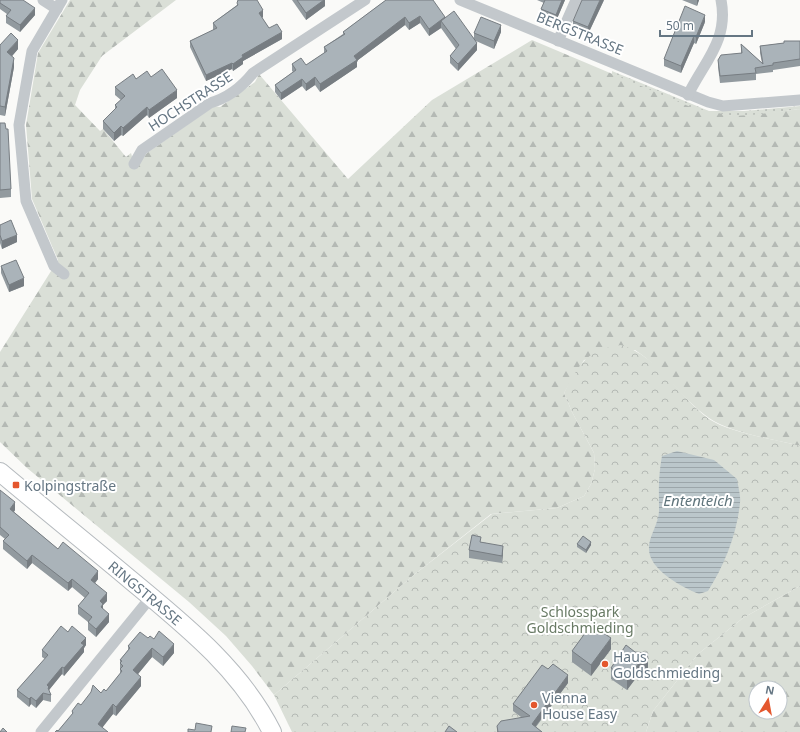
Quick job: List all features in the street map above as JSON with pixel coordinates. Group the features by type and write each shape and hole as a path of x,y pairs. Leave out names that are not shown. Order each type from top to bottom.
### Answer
{"main road":[{"name":"RINGSTRASSE","path":"0,472 186,626 230,670 254,702 272,732"}],"street":[{"path":"43,0 60,5 32,51 19,125 26,201 54,266 64,274"},
{"name":"HOCHSTRASSE","path":"134,164 142,150 210,103 231,94 244,85 253,73 365,0"},
{"name":"BERGSTRASSE","path":"460,0 610,61 688,95 723,106 800,100"},
{"path":"558,41 576,0"},
{"path":"688,95 719,41 722,27 721,0"},
{"path":"41,732 151,597"}],"green space":[{"path":"70,0 176,0 102,56 80,90 75,105 100,131 103,129 126,157 131,153 133,160 140,158 214,106 220,107 255,82 259,74 348,179 432,100 532,40 693,108 733,116 800,109 800,446 740,432 728,428 709,418 690,402 655,366 635,350 584,360 564,393 572,412 594,453 595,469 591,484 584,496 557,508 491,514 415,574 274,695 252,666 226,636 189,602 27,468 0,442 0,352 58,260 32,199 26,125 38,53"},
{"path":"612,71 709,111 744,111 800,106 800,109 750,116 733,116 702,111 686,107 641,88 612,74"},
{"name":"Schlosspark Goldschmieding","path":"621,345 647,358 698,410 709,419 740,432 800,446 800,586 743,618 698,654 653,711 646,732 292,732 274,695 415,574 492,514 557,508 584,496 591,484 595,469 594,453 572,412 564,393 580,366 592,354 609,347"},
{"path":"800,586 800,732 646,732 653,711 698,654 743,618"}],"water":[{"name":"Ententeich","path":"677,451 714,460 737,479 740,494 736,526 729,549 708,591 699,594 684,587 660,571 650,557 650,540 659,516 659,478 662,456"}],"building":[{"path":"0,0 23,0 35,8 20,25 6,16 11,10 0,3"},
{"path":"238,0 257,0 263,10 259,13 269,28 277,24 282,32 242,55 243,57 233,64 232,63 206,75 190,41 217,28 213,23 238,5"},
{"path":"297,0 324,0 306,13"},
{"path":"386,0 433,0 445,17 429,29 420,16 409,23 405,17 354,56 357,60 320,84 315,77 306,84 302,79 281,93 275,85 296,70 292,64 301,58 306,65 327,51 324,47 345,34 343,32"},
{"path":"545,0 562,0 556,15 541,9"},
{"path":"582,0 600,0 588,27 573,21"},
{"path":"685,6 705,15 696,37 694,36 681,66 664,59"},
{"path":"454,11 477,43 458,64 450,56 459,45 441,21"},
{"path":"481,17 501,25 494,41 474,33"},
{"path":"11,33 18,40 7,52 14,58 5,107 0,106 0,45"},
{"path":"784,41 800,41 800,59 773,63 773,65 755,68 756,73 720,76 718,60 721,55 742,53 741,44 763,64 760,46 784,43"},
{"path":"162,69 177,90 149,110 147,107 123,128 121,126 114,133 103,121 117,107 115,105 125,96 115,87 133,74 136,79 147,71 151,77"},
{"path":"0,123 5,123 6,129 8,129 11,189 0,190"},
{"path":"11,220 17,235 2,241 0,235 0,225"},
{"path":"16,260 24,278 9,285 1,266"},
{"path":"0,490 15,502 10,509 58,549 63,542 98,571 91,580 107,593 100,601 103,604 101,607 109,614 96,629 88,622 92,617 78,606 89,593 72,579 68,583 32,555 27,561 3,541 9,535 0,527"},
{"path":"472,535 481,537 480,542 503,546 502,556 469,550"},
{"path":"583,536 591,542 586,550 577,544"},
{"path":"591,625 611,638 591,665 572,651"},
{"path":"61,626 68,632 72,626 86,638 81,643 84,645 64,668 62,667 47,685 51,695 43,693 36,701 31,697 29,699 17,690 48,655 42,650"},
{"path":"159,631 174,644 163,657 152,648 133,670 141,677 116,707 113,704 98,724 108,732 55,732 57,730 58,731 73,713 72,711 78,703 81,705 91,692 93,685 101,693 104,689 106,691 122,671 120,669 123,666 120,663 122,661 120,660 130,648 128,646 140,632 148,638 150,636 154,639"},
{"path":"626,645 635,652 647,653 648,659 639,663 627,679 611,668"},
{"name":"Vienna House Easy","path":"553,664 568,675 532,724 542,732 498,732 497,726 501,721 530,716 513,704 542,665 548,669"},
{"path":"196,723 212,726 211,732 188,732 188,729 195,730"},
{"path":"232,726 246,728 245,732 231,732"},
{"path":"449,726 457,732 445,732"},
{"path":"3,728 7,732 0,732"}],"place":[{"name":"Kolpingstraße","path":"16,485"},
{"name":"Haus Goldschmieding","path":"605,664"},
{"name":"Vienna House Easy","path":"534,705"}]}
